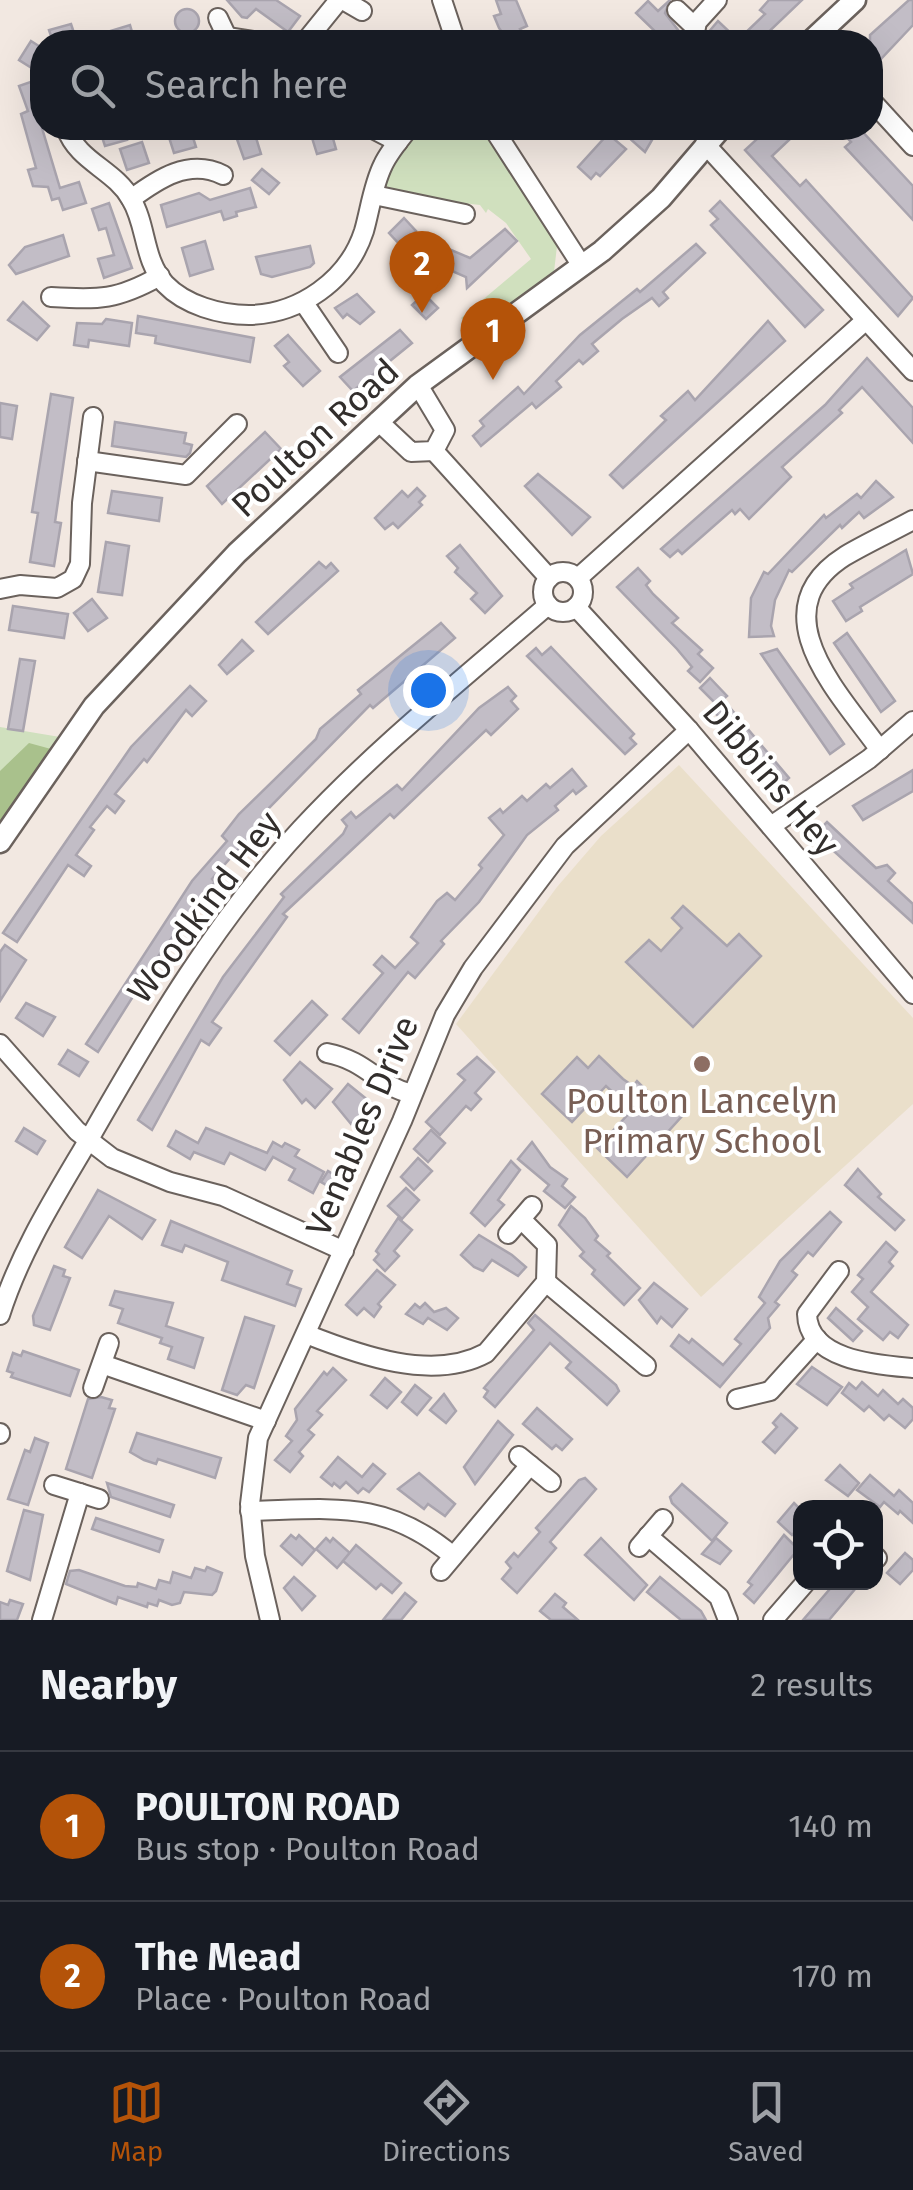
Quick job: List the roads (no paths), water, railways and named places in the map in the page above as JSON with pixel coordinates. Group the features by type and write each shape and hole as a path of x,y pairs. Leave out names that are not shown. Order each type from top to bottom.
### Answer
{"street":[{"path":"315,30 341,0 362,10"},
{"path":"442,0 452,30"},
{"path":"697,30 717,0"},
{"path":"825,30 855,0"},
{"path":"676,10 690,30"},
{"path":"218,18 222,30"},
{"path":"883,113 913,146"},
{"path":"73,140 84,159 101,168 132,199 160,276 189,302 210,309 273,314 304,303 356,250 382,166 400,140"},
{"path":"501,140 582,266"},
{"name":"Poulton Road","path":"0,842 94,706 237,553 418,386 582,266 661,198 709,140"},
{"path":"705,144 913,371"},
{"path":"132,199 159,178 218,166"},
{"path":"374,194 465,214"},
{"path":"60,292 118,297 160,276"},
{"path":"304,303 337,345"},
{"path":"578,578 866,320"},
{"path":"898,354 913,340"},
{"path":"418,386 445,430 434,451"},
{"path":"0,590 20,584 57,588 73,579 80,564 93,417"},
{"path":"378,421 411,452 434,451"},
{"path":"87,462 186,475 226,431"},
{"path":"434,451 549,578"},
{"path":"880,750 810,648 804,623 810,596 842,558 912,524"},
{"path":"562,572 578,578 583,590 576,607 565,612 548,605 544,587 549,578 562,572"},
{"name":"Woodkind Hey","path":"0,1315 6,1271 194,967 300,830 548,605"},
{"name":"Dibbins Hey","path":"576,607 689,730 913,994"},
{"path":"771,826 880,750 913,721"},
{"name":"Venables Drive","path":"270,1618 250,1511 252,1460 445,1015 508,918 565,846 689,730"},
{"path":"0,1044 88,1140 133,1169 224,1196 344,1251"},
{"path":"327,1053 355,1059 386,1084 412,1094"},
{"path":"306,1334 386,1358 458,1366 486,1353 546,1282 547,1244 521,1220"},
{"path":"546,1282 646,1366"},
{"path":"835,1285 807,1314 817,1339 849,1358 913,1368"},
{"path":"737,1400 770,1391 817,1339"},
{"path":"94,1388 109,1343"},
{"path":"102,1364 266,1421"},
{"path":"440,1571 524,1460 551,1482"},
{"path":"54,1485 99,1499"},
{"path":"42,1620 80,1493"},
{"path":"250,1511 316,1510 390,1516 428,1534 453,1556"},
{"path":"663,1519 644,1541 719,1597 728,1620"},
{"path":"773,1620 799,1590"},
{"path":"248,1620 270,1618"}],"place":[{"name":"The Mead","path":"422,313"},
{"name":"POULTON ROAD","path":"493,380"},
{"name":"Poulton Lancelyn Primary School","path":"702,1064"}]}
